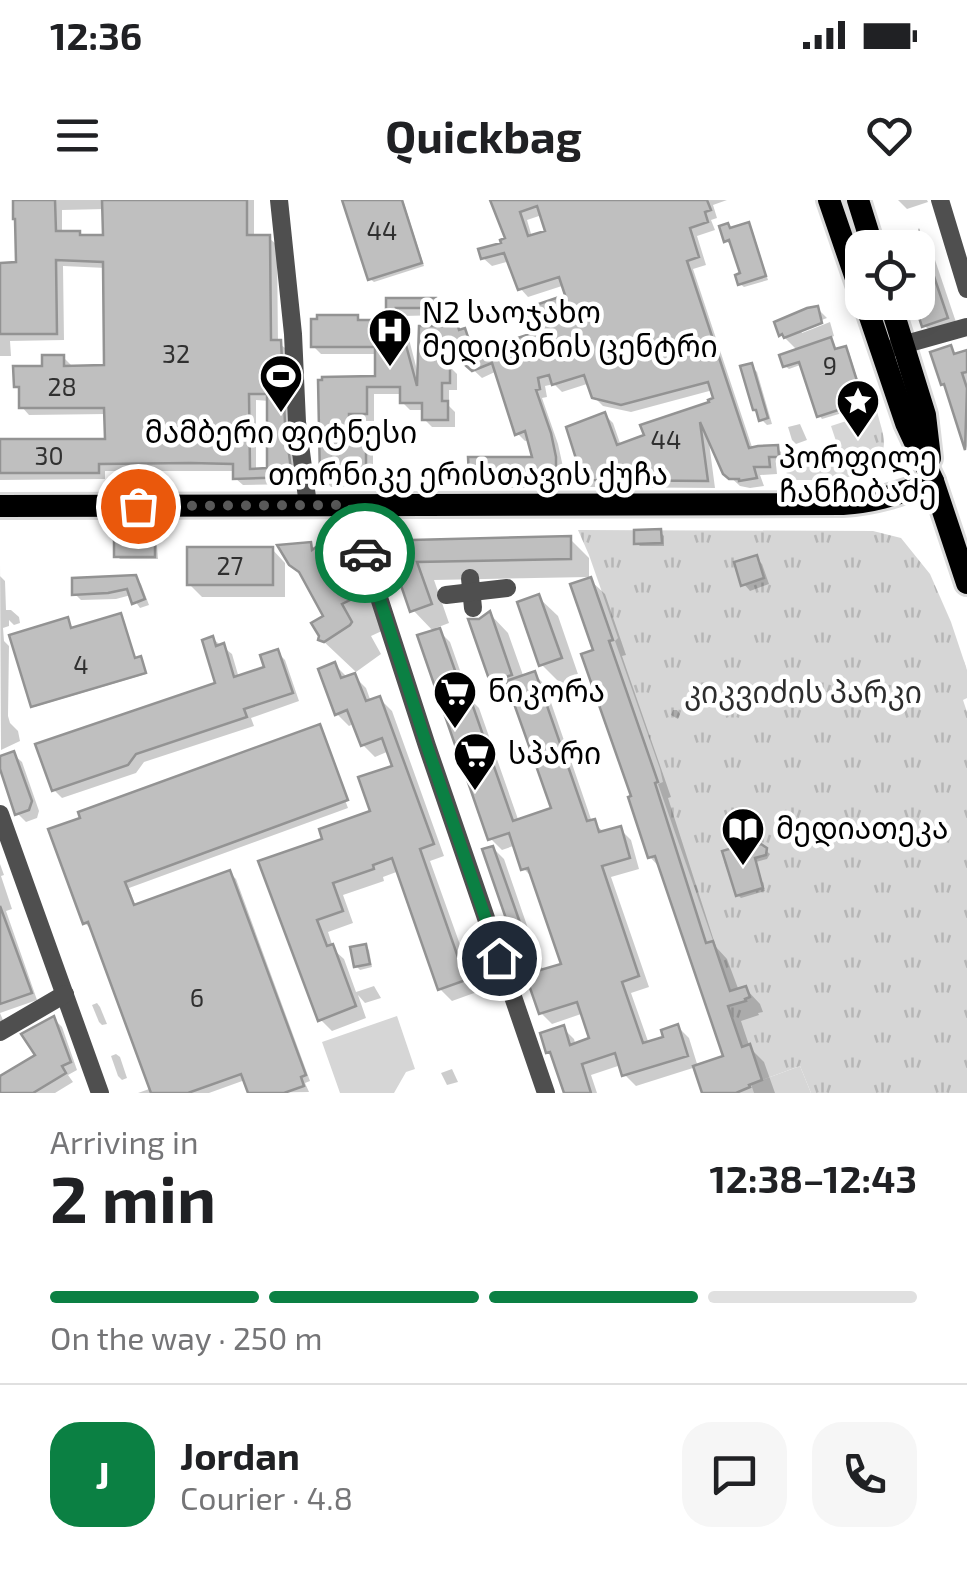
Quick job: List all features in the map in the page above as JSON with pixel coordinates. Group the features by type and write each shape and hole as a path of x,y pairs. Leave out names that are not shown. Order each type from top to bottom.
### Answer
{"main road":[{"path":"831,200 850,200"},
{"path":"831,200 845,242"},
{"path":"858,200 867,230"},
{"path":"876,320 892,348"},
{"path":"891,320 906,422 933,481 967,583"},
{"name":"თორნიკე ერისთავის ქუჩა","path":"0,506 843,504 870,503 933,481"}],"street":[{"path":"279,200 297,422 308,505"},
{"path":"940,200 967,289"},
{"path":"892,348 967,327"},
{"path":"349,505 546,1093"},
{"path":"446,595 507,588"},
{"path":"0,814 100,1093"},
{"path":"0,1032 65,994"}],"green space":[{"path":"877,411 884,443 872,467 846,478 787,480 786,462 833,449 836,441 831,426"},
{"name":"კიკვიძის პარკი","path":"578,530 873,531 901,538 930,574 967,670 967,698 963,700 967,712 967,1093 811,1093 800,1066 762,1080 750,1045 742,1047 723,992 730,989 658,784 663,782 660,769 615,641 618,638"},
{"path":"397,1016 415,1069 406,1072 394,1093 340,1093 322,1042"},
{"path":"800,1066 811,1093 754,1093 751,1084"}],"building":[{"path":"13,200 55,200 56,231 103,235 102,200 247,200 247,235 270,235 271,340 281,340 292,477 233,479 233,464 191,463 99,464 99,473 0,473 0,439 105,439 104,408 19,408 13,366 42,366 42,355 64,355 64,366 104,365 103,262 56,260 57,334 0,334 0,263 16,262","holes":["249,394 267,394 267,468 250,469"]},
{"path":"342,200 402,200 422,263 368,280"},
{"path":"490,200 707,200 711,210 705,212 708,222 690,228 699,257 687,261 749,448 778,445 779,457 769,457 770,467 754,467 757,478 729,479 723,474 700,422 708,481 578,480 566,427 605,412 617,445 644,435 640,425 713,398 708,382 621,405 592,398 584,375 552,385 549,375 538,378 540,389 536,390 551,433 556,474 530,474 530,481 469,477 468,457 532,457 525,431 515,435 492,363 472,371 464,364 456,341 442,346 442,364 450,364 450,383 442,383 442,401 448,401 448,420 422,420 422,403 400,403 400,387 367,387 367,414 349,414 349,443 366,442 366,479 320,479 318,380 375,376 375,347 311,347 311,319 317,319 317,315 358,315 358,320 386,320 386,298 436,298 436,308 396,308 417,386 419,326 457,323 459,330 465,328 473,352 530,334 521,310 565,295 559,277 518,290 504,253 481,259 478,249 501,243 505,238","holes":["537,206 545,231 528,236 520,212"]},
{"path":"749,222 766,276 738,285 735,275 740,273 729,240 724,242 719,226 728,223 730,228"},
{"path":"935,279 948,318 922,327 920,320 935,320"},
{"path":"818,306 822,323 784,338 779,336 774,322"},
{"path":"831,337 835,349 846,346 858,384 851,386 857,404 817,417 799,362 783,367 779,355"},
{"path":"951,345 954,354 967,350 967,372 962,373 967,388 965,450 930,352"},
{"path":"752,363 768,418 759,421 740,366"},
{"path":"661,529 662,543 634,544 634,530"},
{"path":"571,536 571,559 417,562 432,604 410,612 388,547 411,540"},
{"path":"114,540 155,540 155,557 114,557"},
{"path":"311,542 312,550 323,542 337,542 354,598 342,604 350,625 324,642 318,640 311,623 323,616 299,572 289,565 277,545"},
{"path":"187,547 273,547 273,585 187,585"},
{"path":"757,555 764,578 741,586 734,562"},
{"path":"136,575 145,599 132,604 127,589 72,595 72,578"},
{"path":"591,577 706,943 713,941 730,991 746,986 750,997 728,1006 742,1047 750,1044 762,1080 736,1093 702,1093 693,1066 723,1056 655,856 648,858 628,797 631,796 581,654 593,650 570,584"},
{"path":"539,594 562,658 539,666 517,602"},
{"path":"490,611 512,675 490,682 468,619 479,619"},
{"path":"121,613 135,658 141,656 146,673 31,707 9,635 68,617 71,628"},
{"path":"440,628 464,696 469,695 513,821 551,808 506,681 535,671 587,821 595,819 599,832 621,826 630,858 602,866 639,976 622,982 643,1043 663,1037 661,1030 678,1024 688,1056 622,1076 615,1053 582,1064 591,1093 564,1093 540,1033 564,1025 570,1045 589,1038 577,1002 539,1014 482,849 493,846 537,971 561,964 528,868 521,870 509,833 488,840 417,635"},
{"path":"213,636 216,646 224,643 234,677 264,667 260,655 278,649 293,693 244,709 247,717 136,754 128,765 52,791 35,744 215,683 202,640"},
{"path":"335,662 341,678 355,673 366,701 380,696 434,844 420,849 466,980 438,990 392,858 373,865 374,869 333,883 343,911 317,920 327,946 333,944 356,1006 318,1021 258,861 322,839 319,829 370,811 358,777 392,766 382,738 361,746 347,710 335,715 318,669"},
{"path":"320,724 348,800 125,882 134,905 230,870 306,1075 301,1077 304,1086 284,1093 248,1093 241,1074 188,1093 151,1093 88,922 83,924 48,829 80,818 78,812"},
{"path":"14,751 32,801 29,810 15,815 0,769 0,756"},
{"path":"749,843 750,847 761,844 767,848 766,855 755,858 763,888 736,896 722,851"},
{"path":"0,906 32,993 0,1004"},
{"path":"366,944 370,964 354,967 350,947"},
{"path":"54,1016 71,1062 62,1066 66,1073 33,1093 0,1093 0,1076 35,1055 21,1034"}],"way so far":[{"path":"138,506 349,505 365,553"}],"place":[{"name":"N2 საოჯახო მედიცინის ცენტრი","path":"390,368"},
{"name":"მამბერი ფიტნესი","path":"281,414"},
{"name":"პორფილე ჩანჩიბაძე","path":"858,439"},
{"name":"ნიკორა","path":"455,730"},
{"name":"სპარი","path":"475,792"},
{"name":"მედიათეკა","path":"743,867"}],"route":[{"path":"365,553 499,958"}]}
